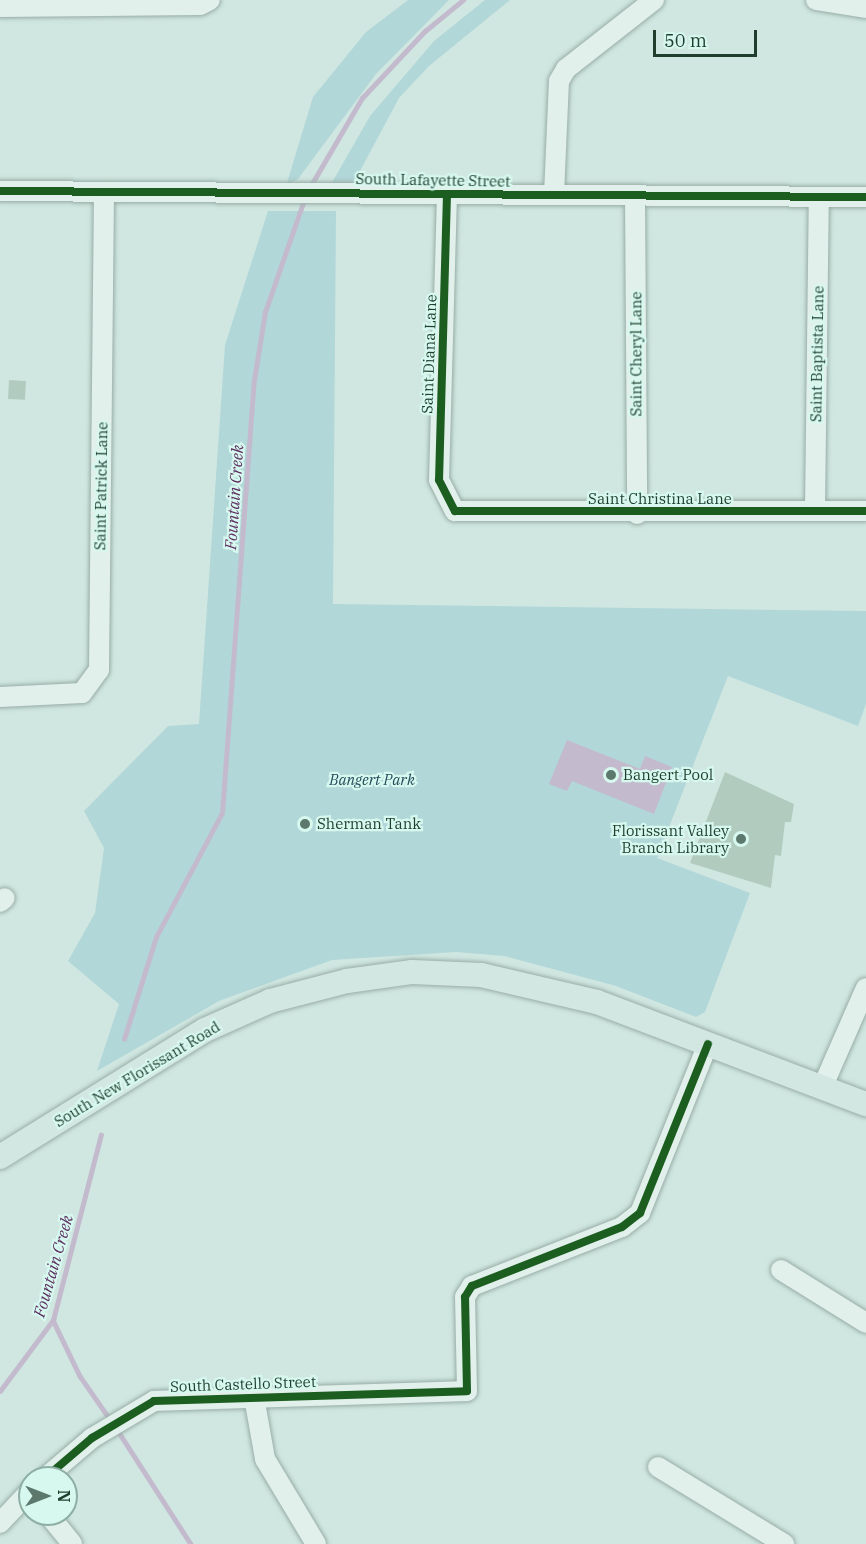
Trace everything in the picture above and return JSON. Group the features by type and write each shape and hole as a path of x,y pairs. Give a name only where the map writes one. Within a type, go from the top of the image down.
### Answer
{"main road":[{"name":"South New Florissant Road","path":"0,1157 205,1030 270,1001 347,981 412,972 481,975 597,1002 866,1104"}],"street":[{"path":"0,7 210,0"},
{"path":"554,195 559,81 566,69 654,0"},
{"path":"816,0 866,8"},
{"name":"South Lafayette Street","path":"0,191 866,197"},
{"name":"Saint Patrick Lane","path":"0,698 82,693 99,670 104,192"},
{"name":"Saint Diana Lane","path":"447,194 439,480 455,511"},
{"name":"Saint Cheryl Lane","path":"635,195 637,514"},
{"name":"Saint Baptista Lane","path":"815,510 819,198"},
{"name":"Saint Christina Lane","path":"455,511 637,514 866,511"},
{"path":"822,1088 866,988"},
{"name":"South Castello Street","path":"59,1466 92,1438 154,1401 467,1390 464,1308 472,1286 622,1227 640,1213 708,1044"},
{"path":"781,1270 866,1323"},
{"path":"254,1397 265,1459 316,1544"},
{"path":"658,1467 784,1544"},
{"path":"0,1523 18,1504"},
{"path":"58,1526 72,1544"}],"green space":[{"path":"408,0 449,0 376,74 298,179 286,186 313,97 366,32"},
{"path":"485,0 510,0 429,66 399,98 352,186 330,186 370,116 434,41"},
{"name":"Bangert Park","path":"268,211 336,211 333,604 866,611 866,704 858,726 728,676 657,858 750,893 705,1012 696,1017 616,986 504,956 456,952 332,960 219,1001 97,1071 119,1004 68,961 95,913 104,848 84,811 168,726 199,724 225,345"}],"shaded area":[{"name":"Bangert Pool","path":"567,740 640,769 645,756 672,767 654,814 572,781 567,791 549,784"}],"building":[{"path":"9,380 26,381 25,400 8,399"},
{"name":"Florissant Valley Branch Library","path":"725,772 794,804 791,822 785,822 781,856 775,855 771,888 690,863"}],"waterway":[{"name":"Fountain Creek","path":"310,187 362,98 425,31 463,0"},
{"name":"Fountain Creek","path":"124,1039 156,937 222,813 254,380 265,312 304,200"},
{"name":"Fountain Creek","path":"0,1391 53,1320 101,1135"},
{"path":"53,1320 80,1376 107,1415"},
{"path":"120,1434 191,1544"}],"cycle path":[{"path":"0,191 866,197"},
{"path":"447,194 439,480 455,511 866,511"},
{"path":"59,1466 92,1438 154,1401 467,1391 465,1297 472,1286 622,1227 640,1213 708,1044"}],"place":[{"name":"Bangert Pool","path":"611,775"},
{"name":"Sherman Tank","path":"305,824"},
{"name":"Florissant Valley Branch Library","path":"741,839"}]}
